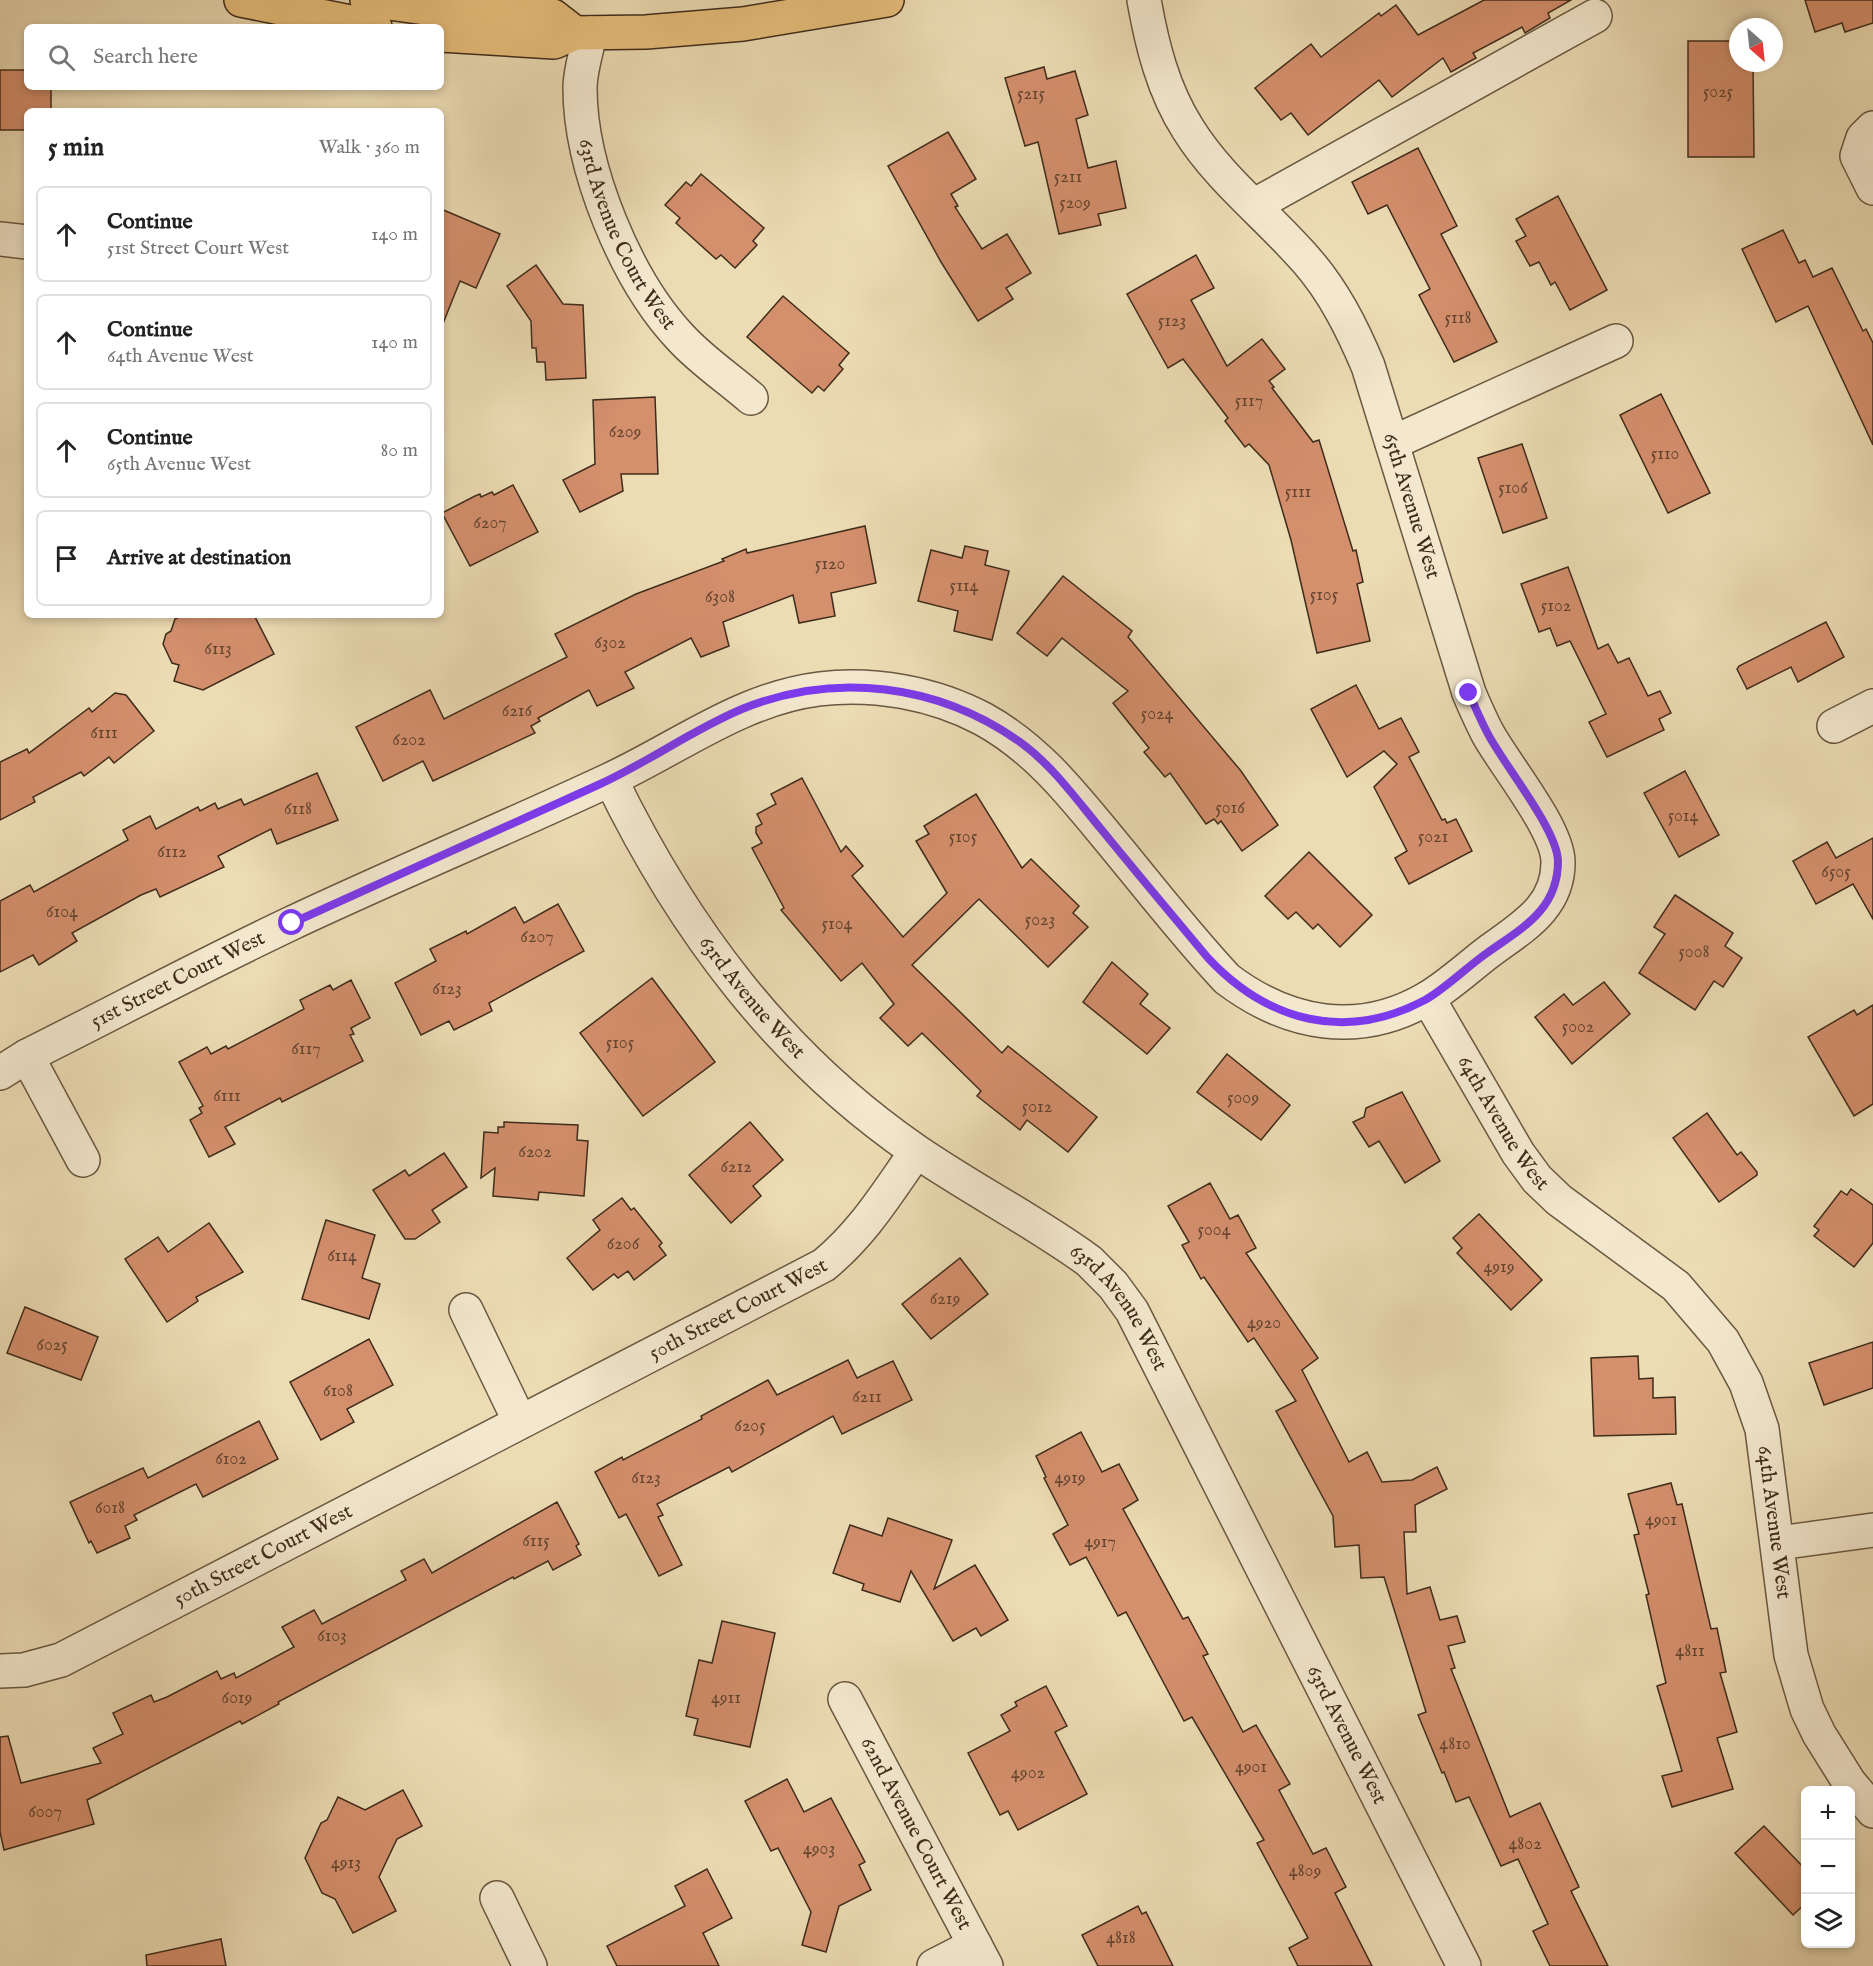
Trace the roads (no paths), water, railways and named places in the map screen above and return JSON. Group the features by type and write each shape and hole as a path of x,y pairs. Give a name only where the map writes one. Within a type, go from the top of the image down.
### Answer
{"main road":[{"path":"241,0 360,24"},
{"path":"367,0 425,8 553,16 583,33"},
{"path":"444,35 554,42 583,33 743,24 887,0"}],"street":[{"name":"65th Avenue West","path":"1144,0 1164,82 1187,128 1218,170 1255,206 1321,278 1348,321 1368,366 1469,693 1488,734 1556,848 1558,859 1556,881 1549,903 1528,924 1428,998"},
{"path":"1255,206 1594,16"},
{"name":"63rd Avenue Court West","path":"583,33 580,87 590,168 634,270 656,309 682,340 751,398"},
{"path":"1873,128 1863,138 1857,156 1873,188"},
{"path":"0,239 24,242"},
{"path":"1392,443 1616,341"},
{"name":"51st Street Court West","path":"0,1073 27,1056 292,923 611,780 741,710 779,697 819,688 893,689 937,700 981,718 1021,743 1057,775 1227,979 1250,996 1276,1010 1317,1021 1346,1022 1375,1019 1402,1011 1428,998"},
{"path":"1834,726 1873,706"},
{"name":"63rd Avenue West","path":"611,780 642,842 672,894 742,990 824,1076 916,1152 1089,1262 1113,1285 1132,1311 1464,1966"},
{"name":"64th Avenue West","path":"1428,998 1518,1153 1537,1179 1558,1200 1676,1286 1723,1341 1746,1383 1762,1429 1779,1543 1791,1655 1808,1709 1849,1782 1873,1811"},
{"path":"27,1056 83,1160"},
{"name":"50th Street Court West","path":"0,1671 24,1670 61,1660 824,1265 850,1243 865,1226 916,1152"},
{"path":"466,1310 520,1422"},
{"path":"1779,1543 1873,1530"},
{"name":"62nd Avenue Court West","path":"845,1699 980,1955"},
{"path":"497,1898 530,1966"},
{"path":"934,1966 980,1955"}]}
